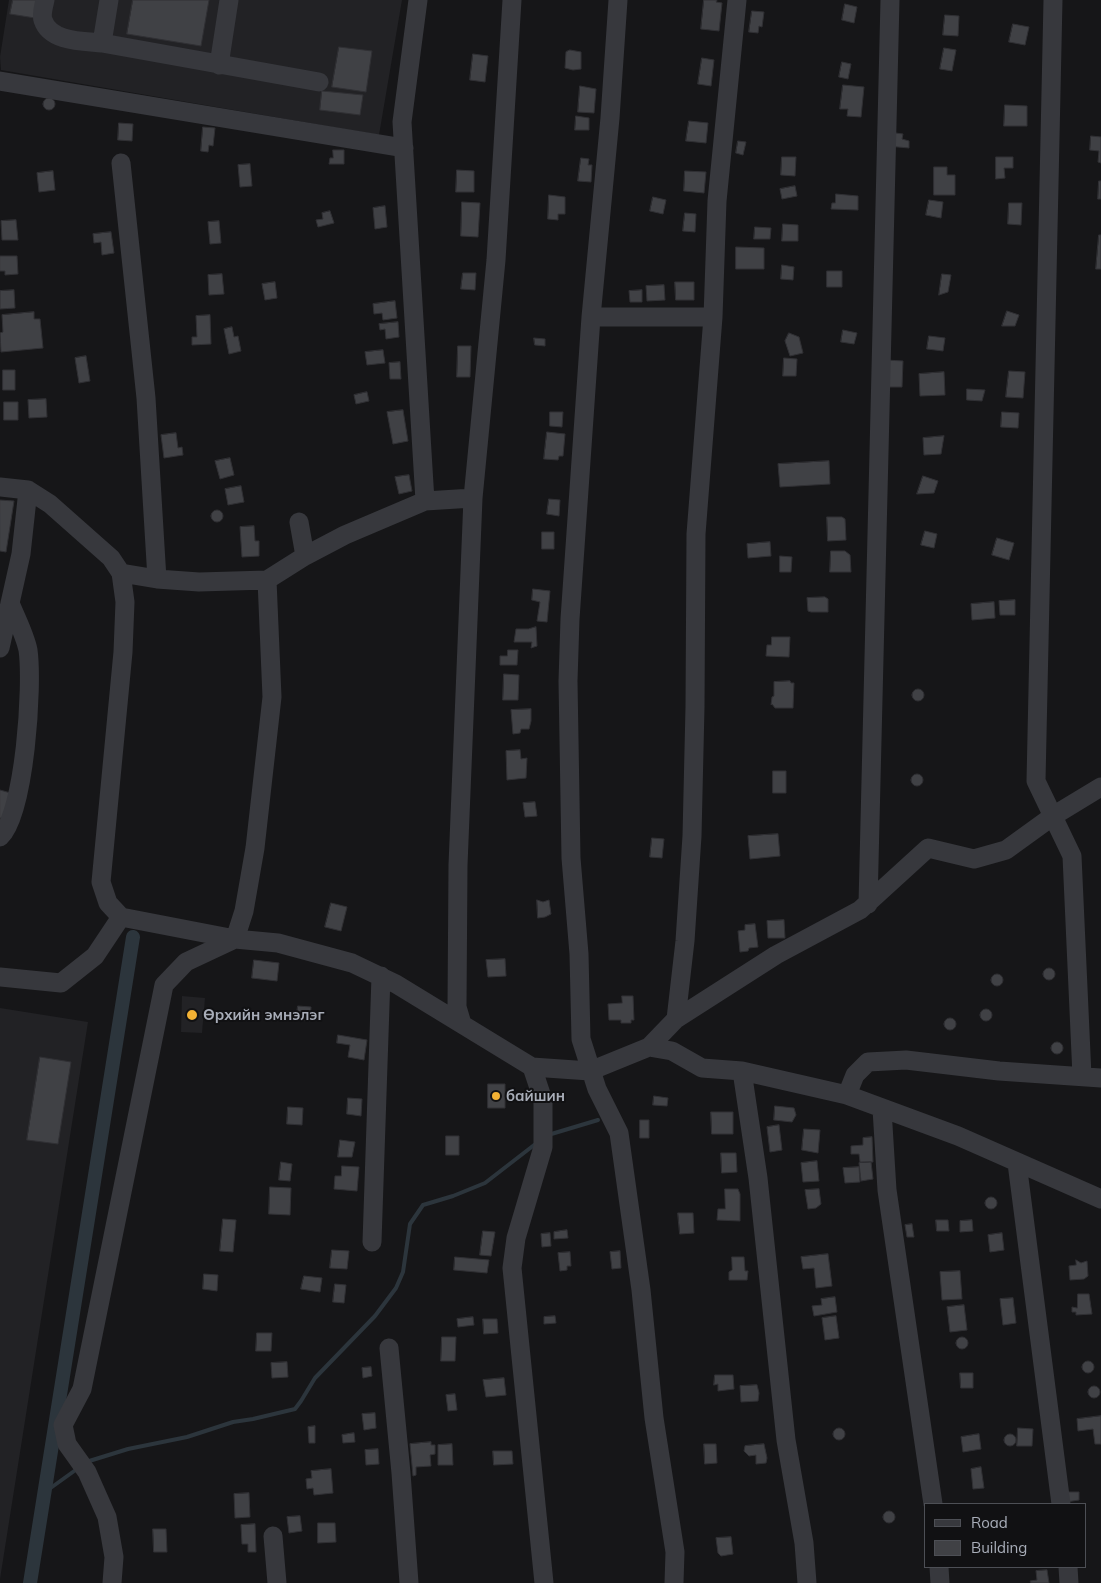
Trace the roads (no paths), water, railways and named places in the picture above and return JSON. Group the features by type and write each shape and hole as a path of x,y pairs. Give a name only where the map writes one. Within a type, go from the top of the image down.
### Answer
{"street":[{"path":"45,0 42,19 50,31 66,39 102,43 319,82"},
{"path":"102,43 109,0"},
{"path":"219,65 229,0"},
{"path":"418,0 402,122 425,501"},
{"path":"462,1024 457,1008 458,865 473,498 496,260 512,0"},
{"path":"618,0 610,118 590,317 570,619 568,682 570,858 579,954 581,1039 597,1089 619,1133 641,1290 654,1418 675,1552 674,1583"},
{"path":"676,1019 685,941 692,836 696,534 713,317 717,201 737,0"},
{"path":"868,904 890,0"},
{"path":"1052,0 1036,781 1072,856 1082,1076"},
{"path":"0,81 404,148"},
{"path":"121,163 146,398 157,579"},
{"path":"590,317 713,317"},
{"path":"0,487 28,490 50,504 111,558 121,573 125,602 123,652 101,882 108,903 121,916 235,939 278,943 352,962 381,976 532,1067 590,1071 649,1047 676,1019 776,955 860,910 928,848 974,859 1006,850 1053,816 1101,787"},
{"path":"0,648 21,554 28,490"},
{"path":"121,573 157,579 199,582 267,580 305,556 345,535 425,501 473,498"},
{"path":"298,522 305,556"},
{"path":"112,1583 114,1557 107,1517 87,1472 67,1444 63,1424 82,1389 164,985 186,962 235,939 244,911 255,848 272,698 267,580"},
{"path":"0,837 11,820 18,798 30,701 28,649 10,603"},
{"path":"0,976 61,984 95,956 121,916"},
{"path":"372,1242 381,976"},
{"path":"649,1047 672,1051 702,1068 742,1071 847,1095 958,1136 1101,1200"},
{"path":"847,1095 855,1075 868,1062 906,1060 999,1071 1101,1078"},
{"path":"532,1067 543,1100 543,1138 516,1238 512,1268 544,1583"},
{"path":"742,1071 758,1178 786,1440 804,1543 807,1583"},
{"path":"882,1109 887,1190 933,1503"},
{"path":"1017,1163 1061,1503"},
{"path":"389,1348 409,1583"},
{"path":"273,1536 277,1583"},
{"path":"939,1568 940,1583"},
{"path":"1068,1568 1069,1583"}],"waterway":[{"path":"30,1583 133,937"},
{"path":"548,1135 598,1120"},
{"path":"86,1462 128,1449 187,1437 233,1422 295,1409 315,1378 375,1316 396,1288 403,1272 410,1224 423,1205 453,1196 485,1183 538,1142"},
{"path":"45,1492 77,1469"}],"place":[{"name":"Өрхийн эмнэлэг","path":"192,1015"},
{"name":"байшин","path":"496,1096"}]}
